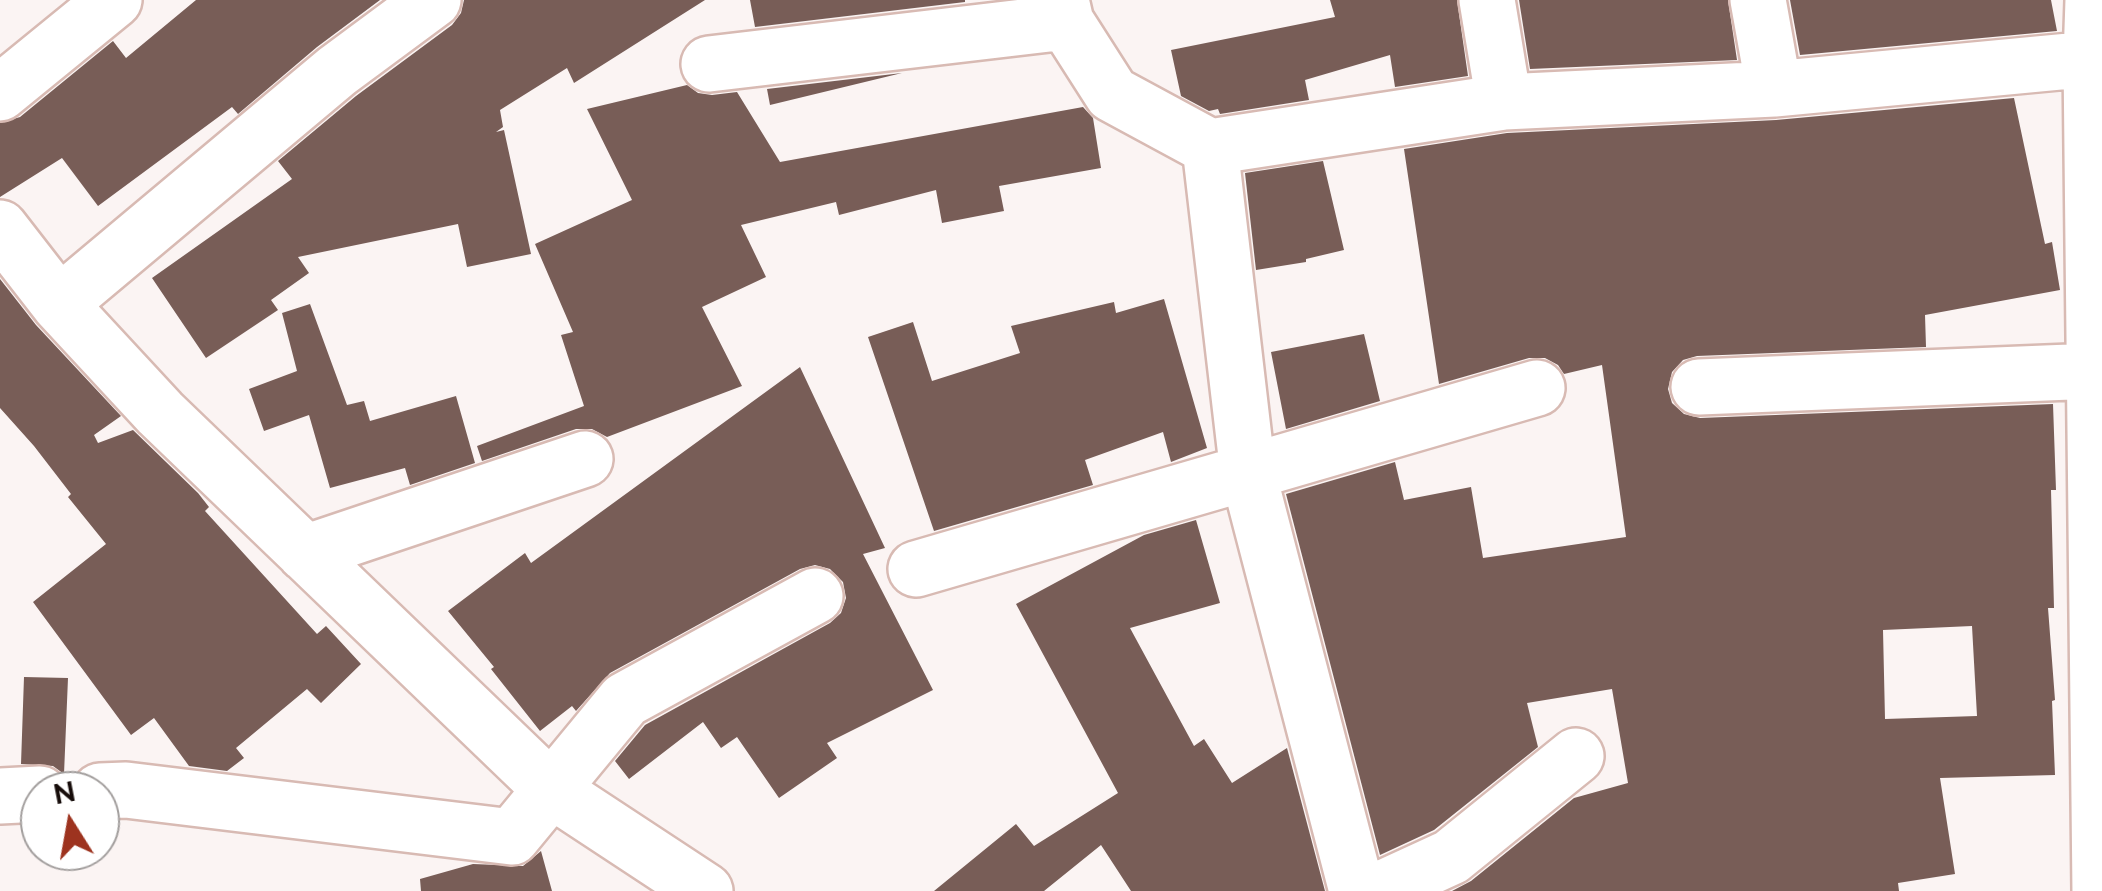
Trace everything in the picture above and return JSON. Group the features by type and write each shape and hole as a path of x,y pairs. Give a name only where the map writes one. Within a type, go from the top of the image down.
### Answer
{"street":[{"path":"0,94 114,0"},
{"path":"59,304 337,71 433,0"},
{"path":"1487,0 1504,102"},
{"path":"1758,0 1774,89"},
{"path":"2093,0 2100,891"},
{"path":"709,64 1064,11 1112,94 1210,147 1504,102 1774,89 2091,59"},
{"path":"1210,147 1248,472 1357,891"},
{"path":"0,228 59,304 160,413 553,791 705,891"},
{"path":"1699,386 2095,371"},
{"path":"916,569 1537,388"},
{"path":"305,553 585,459"},
{"path":"120,790 512,838 626,700 815,596"},
{"path":"1376,891 1451,858 1576,756"}],"building":[{"path":"196,0 380,0 238,114 232,107 98,206 62,158 0,197 0,123 20,117 113,41 126,58"},
{"path":"464,0 705,0 574,83 567,68 500,110 503,127 496,132 504,130 531,254 467,267 458,224 298,257 309,273 271,300 278,310 206,358 152,278 292,179 278,161 356,96 452,25"},
{"path":"750,0 965,0 965,2 755,27"},
{"path":"1330,0 1457,0 1468,76 1395,87 1390,55 1305,80 1309,100 1220,114 1218,109 1209,111 1181,96 1171,50 1335,17"},
{"path":"1519,0 1728,0 1737,60 1530,69"},
{"path":"1790,0 2051,0 2057,31 1800,55"},
{"path":"902,73 770,105 767,89"},
{"path":"687,85 698,93 712,95 737,92 780,162 1083,107 1093,118 1101,168 999,186 1004,211 942,223 936,190 839,215 836,202 741,225 766,277 702,307 742,386 607,437 592,429 576,429 482,461 477,446 584,406 561,335 573,332 535,244 632,200 587,109"},
{"path":"2014,98 2045,244 2052,242 2060,290 1925,315 1926,347 1697,356 1683,360 1672,372 1668,389 1672,403 1684,414 1700,418 2053,404 2054,608 2048,608 2055,700 2055,775 1940,778 1955,874 1898,883 1899,891 1452,891 1471,881 1574,798 1628,783 1612,689 1527,703 1538,747 1434,830 1380,855 1286,494 1395,462 1404,500 1471,487 1483,558 1626,537 1602,365 1564,374 1558,365 1545,358 1529,358 1439,384 1404,149 1507,133 1776,120","holes":["1972,626 1977,716 1885,719 1883,630"]},
{"path":"1323,161 1344,250 1306,262 1256,270 1245,173"},
{"path":"0,279 36,325 121,416 94,435 98,443 133,430 198,493 209,507 205,511 317,634 326,626 361,664 321,703 307,689 236,748 244,758 227,771 189,766 154,718 131,735 33,602 106,544 34,446 0,408"},
{"path":"1164,299 1207,448 1171,462 1163,432 1085,460 1093,485 934,531 868,337 913,322 932,381 1020,353 1011,326 1114,302 1116,313"},
{"path":"310,304 347,405 364,401 370,421 456,396 475,463 410,485 405,468 330,488 309,415 264,431 249,389 297,371 282,313"},
{"path":"1364,334 1380,401 1286,429 1271,352"},
{"path":"800,367 885,548 863,554 933,690 827,743 837,758 779,798 737,737 721,748 703,722 629,779 615,761 645,725 830,623 841,613 846,598 843,582 830,569 815,565 800,569 610,673 576,711 572,706 540,731 448,611 525,553 531,563"},
{"path":"1196,520 1220,603 1130,628 1194,746 1204,739 1232,783 1287,748 1325,891 1131,891 1101,845 1044,891 934,891 1016,824 1034,846 1118,793 1016,604 1144,535"},
{"path":"24,677 68,678 64,771 53,766 21,764"},
{"path":"541,851 552,891 421,891 420,879 473,864 523,866"}]}
